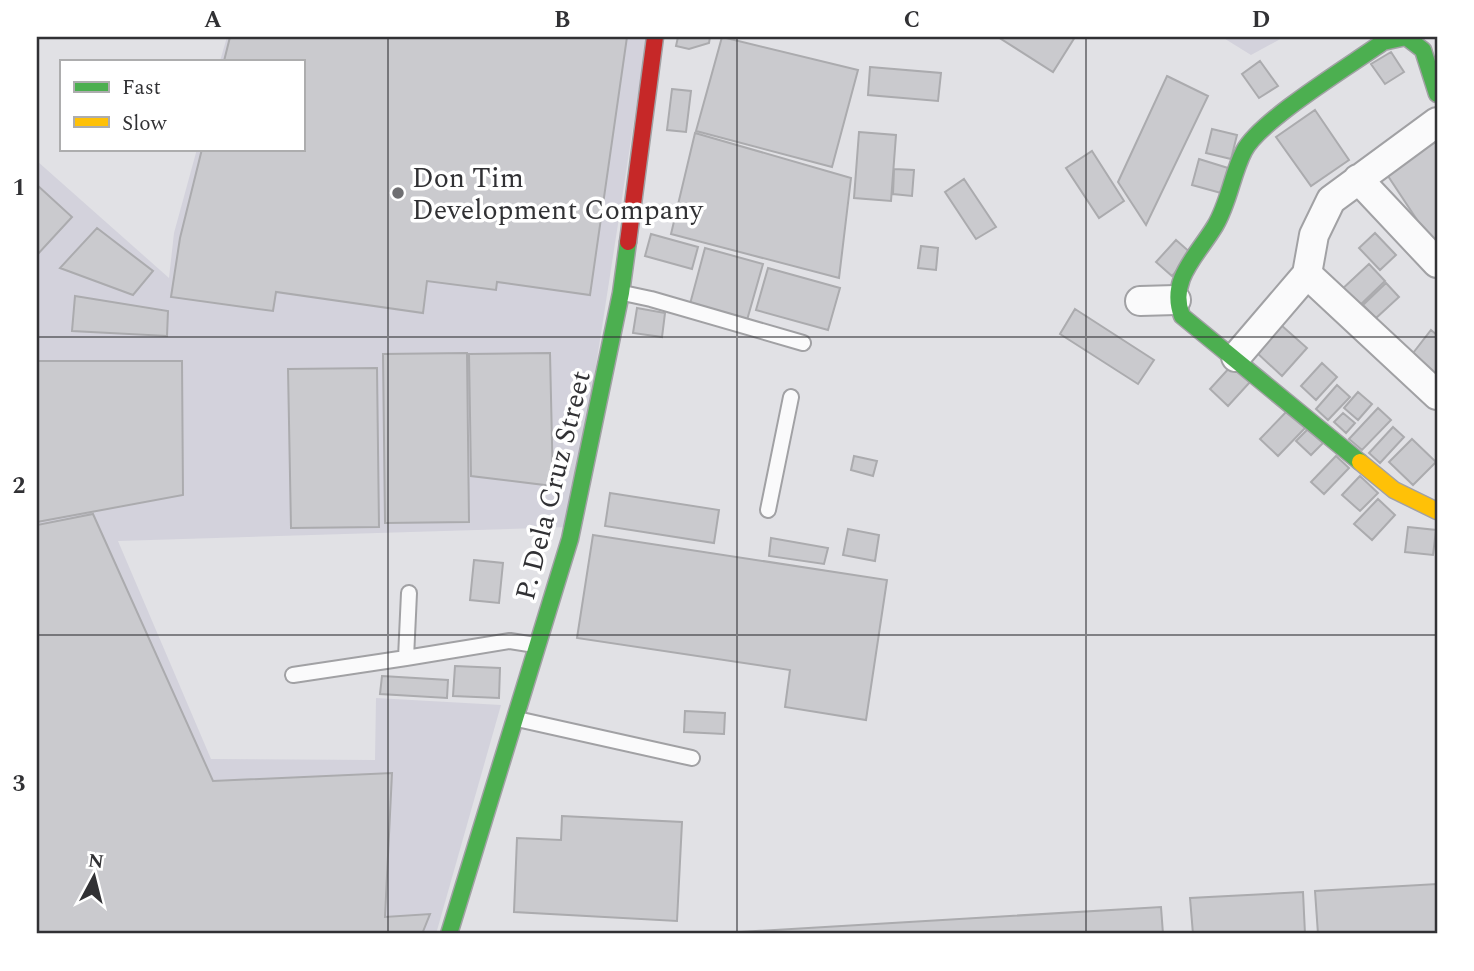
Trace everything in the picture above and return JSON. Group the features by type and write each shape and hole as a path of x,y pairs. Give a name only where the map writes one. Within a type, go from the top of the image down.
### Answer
{"street":[{"name":"P. Dela Cruz Street","path":"449,934 570,540 621,293 656,37"},
{"path":"1437,94 1423,50 1406,37 1383,42 1268,124 1253,141 1233,174 1217,222 1181,278 1176,300 1182,316 1236,357 1394,490 1437,511"},
{"path":"1236,357 1307,274 1314,235 1331,200 1437,122"},
{"path":"1358,179 1437,263"},
{"path":"1307,274 1437,395"},
{"path":"1140,300 1176,300"}],"lane":[{"path":"621,293 651,299 803,343"},
{"path":"768,510 791,397"},
{"path":"407,658 409,593"},
{"path":"293,674 510,641 538,646"},
{"path":"516,719 692,758"}],"shaded area":[{"path":"227,37 647,37 571,527 118,541 211,759 375,760 376,698 501,705 436,934 37,934 37,161 169,278 174,233 197,150 304,150 304,60 220,60"},
{"path":"1222,37 1284,37 1251,55"}],"building":[{"name":"Don Tim Development Company","path":"230,37 627,37 590,295 497,282 496,290 427,281 423,313 276,292 273,311 171,297 180,238 202,150 304,150 304,60 224,60"},
{"path":"678,37 710,37 709,43 689,49 676,46"},
{"path":"722,37 858,70 832,167 696,131"},
{"path":"998,37 1075,37 1053,72"},
{"path":"1391,52 1404,72 1385,84 1371,64"},
{"path":"1260,61 1278,86 1259,98 1242,74"},
{"path":"870,67 941,73 938,101 868,95"},
{"path":"1167,76 1208,96 1146,225 1118,182"},
{"path":"672,89 691,91 686,132 667,130"},
{"path":"1315,110 1349,160 1311,186 1276,137"},
{"path":"1212,129 1237,135 1231,159 1206,153"},
{"path":"859,132 896,135 891,201 854,198"},
{"path":"695,133 851,178 839,278 671,234"},
{"path":"1437,141 1437,250 1386,173"},
{"path":"1092,151 1124,201 1099,218 1066,168"},
{"path":"1199,159 1228,168 1221,193 1192,185"},
{"path":"894,169 914,170 912,196 893,194"},
{"path":"964,179 996,227 976,239 945,192"},
{"path":"37,185 72,217 37,255"},
{"path":"97,228 153,271 133,295 60,268"},
{"path":"1375,233 1396,255 1380,270 1359,248"},
{"path":"651,234 698,247 692,269 645,256"},
{"path":"1176,240 1192,254 1172,276 1156,262"},
{"path":"921,246 938,248 936,270 918,268"},
{"path":"705,248 763,264 747,320 690,304"},
{"path":"1369,264 1385,281 1356,309 1339,292"},
{"path":"768,268 840,288 828,330 756,310"},
{"path":"1386,283 1399,297 1376,318 1363,305"},
{"path":"75,296 168,311 167,336 72,331"},
{"path":"637,308 665,313 662,337 633,333"},
{"path":"1075,309 1154,360 1138,384 1060,334"},
{"path":"1281,325 1307,348 1282,376 1256,352"},
{"path":"1431,330 1437,335 1437,378 1410,357"},
{"path":"467,353 469,522 385,523 383,354"},
{"path":"550,353 553,486 471,476 469,354"},
{"path":"37,361 182,361 183,495 37,522"},
{"path":"1322,363 1337,377 1316,400 1301,386"},
{"path":"1232,365 1250,382 1228,406 1210,389"},
{"path":"377,368 379,527 291,528 288,369"},
{"path":"1337,385 1350,397 1328,420 1316,409"},
{"path":"1358,392 1372,404 1358,420 1344,408"},
{"path":"1378,408 1391,420 1362,450 1349,439"},
{"path":"1288,410 1306,427 1278,456 1260,439"},
{"path":"1343,413 1355,423 1346,433 1334,422"},
{"path":"1393,427 1404,437 1380,463 1369,453"},
{"path":"1308,429 1323,443 1311,455 1296,441"},
{"path":"1412,439 1436,462 1413,485 1389,462"},
{"path":"854,456 877,461 873,476 851,470"},
{"path":"1336,456 1349,468 1324,494 1311,482"},
{"path":"1360,476 1378,493 1360,511 1342,495"},
{"path":"610,493 719,510 714,543 605,526"},
{"path":"1378,499 1395,515 1372,540 1354,524"},
{"path":"93,514 213,781 392,773 385,917 430,914 422,934 37,934 37,525"},
{"path":"1408,527 1436,530 1433,555 1405,552"},
{"path":"848,529 879,535 875,561 843,555"},
{"path":"593,535 887,580 866,720 785,707 790,670 577,638"},
{"path":"771,538 828,548 824,564 769,556"},
{"path":"474,560 503,563 499,603 470,600"},
{"path":"455,666 500,668 499,698 453,696"},
{"path":"382,676 448,680 447,698 380,694"},
{"path":"685,711 725,713 724,734 684,732"},
{"path":"562,816 682,822 677,921 514,912 517,838 561,840"},
{"path":"1437,884 1437,934 1318,934 1315,891"},
{"path":"1303,892 1305,934 1193,934 1190,898"},
{"path":"1161,907 1163,934 707,934"}],"traffic: fast":[{"path":"1360,462 1182,316 1179,291 1187,269 1220,217 1244,151 1253,138 1287,109 1383,42 1406,37 1423,50 1437,94"},
{"path":"449,934 570,539 621,293 628,242"}],"traffic: slow":[{"path":"1360,462 1394,490 1437,511"}],"traffic: jam":[{"path":"628,242 655,37"}],"place":[{"name":"Don Tim Development Company","path":"398,193"}]}
